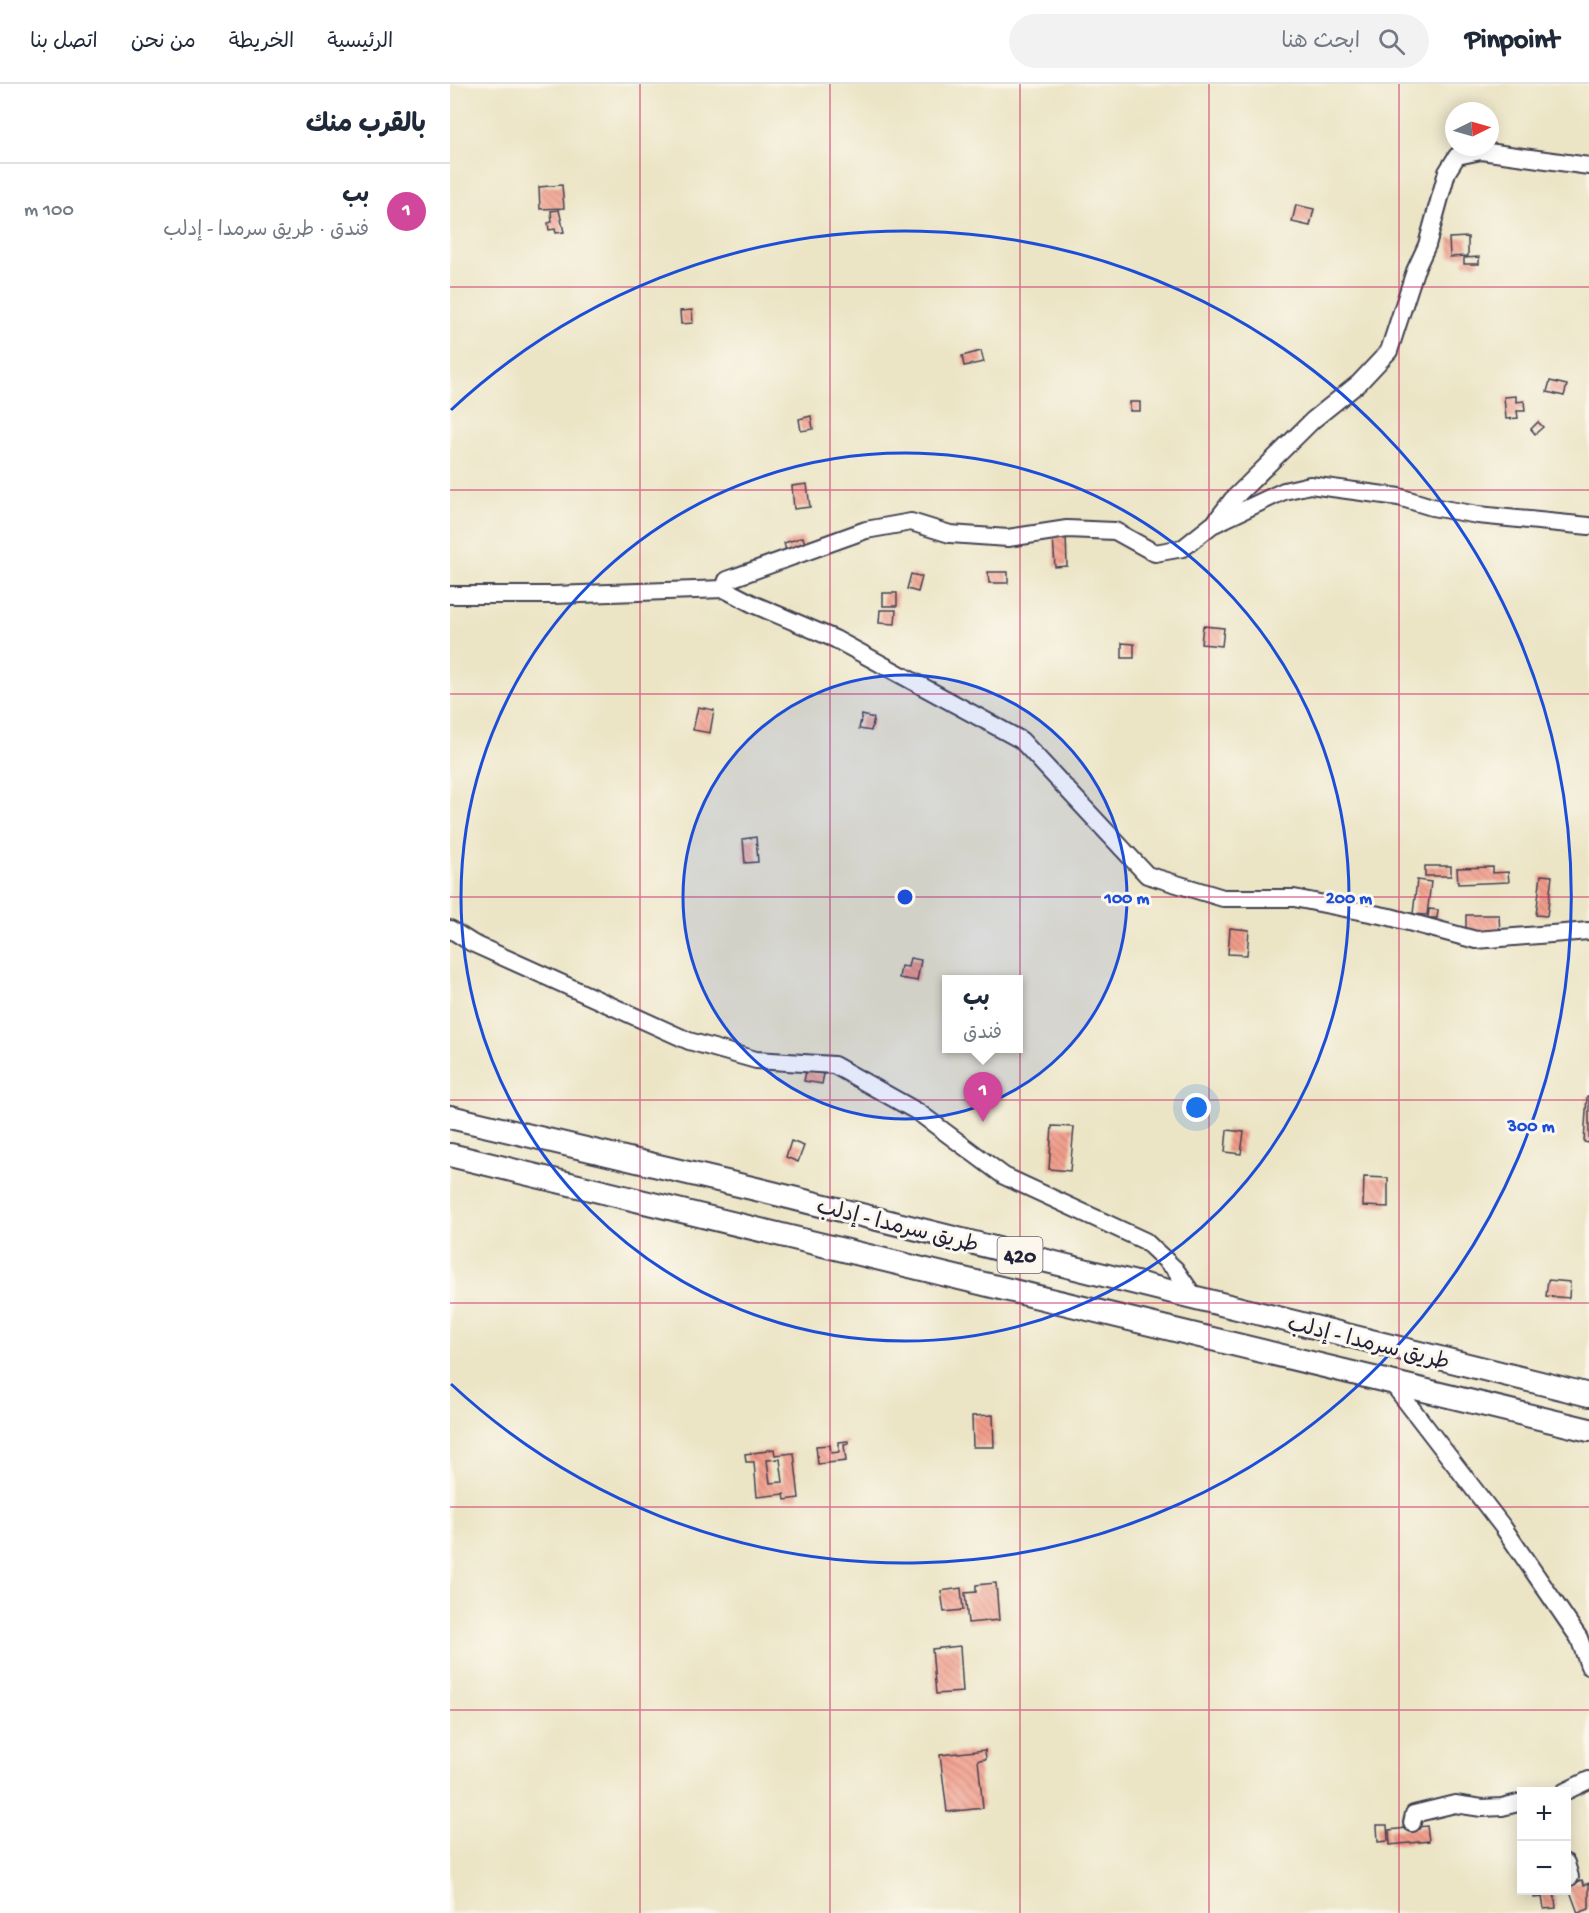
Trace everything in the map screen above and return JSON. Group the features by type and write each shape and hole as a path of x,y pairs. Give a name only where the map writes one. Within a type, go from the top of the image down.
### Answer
{"highway":[{"name":"طريق سرمدا - إدلب","path":"450,1117 756,1189 1589,1395"},
{"name":"طريق سرمدا - إدلب","path":"450,1155 1589,1430"},
{"path":"750,1226 756,1189"}],"street":[{"path":"724,588 727,580 866,530 911,522 950,534 1008,538 1067,529 1115,531 1155,553 1183,548 1212,525 1232,500 1313,420 1359,383 1389,351 1415,271 1427,245 1447,172 1457,156 1481,152 1589,166"},
{"path":"1212,525 1284,491 1310,485 1399,497 1432,507 1478,515 1589,526"},
{"path":"450,595 553,596 724,588 755,605 835,639 1021,740 1147,875 1223,898 1294,898 1390,917 1476,940 1589,931"},
{"path":"450,929 472,943 689,1041 756,1060 834,1065 918,1112 1004,1176 1145,1241 1175,1269 1195,1298"},
{"path":"1392,1383 1503,1527 1579,1638 1589,1666"},
{"path":"1571,1787 1589,1780"},
{"path":"1412,1823 1414,1814 1455,1804 1482,1808 1503,1807 1517,1803"}],"building":[{"path":"562,185 564,208 540,209 539,187"},
{"path":"1296,205 1314,209 1310,226 1292,222"},
{"path":"559,210 564,232 556,233 555,229 549,230 548,223 552,222 551,211"},
{"path":"1468,237 1468,256 1450,257 1449,238"},
{"path":"1479,257 1479,264 1464,264 1464,258"},
{"path":"692,310 693,323 681,324 680,311"},
{"path":"981,351 984,362 964,366 962,356"},
{"path":"1550,381 1567,385 1564,396 1547,392"},
{"path":"1516,396 1516,402 1524,401 1525,411 1517,411 1518,418 1506,419 1504,397"},
{"path":"1130,402 1140,402 1140,411 1130,411"},
{"path":"811,416 813,429 801,431 799,419"},
{"path":"1538,422 1543,427 1535,434 1531,429"},
{"path":"807,484 810,507 794,509 792,486"},
{"path":"1066,536 1067,566 1055,567 1053,537"},
{"path":"803,537 806,548 787,554 784,543"},
{"path":"988,572 1008,572 1008,583 989,583"},
{"path":"911,574 922,577 918,592 907,589"},
{"path":"883,593 897,593 897,606 883,606"},
{"path":"880,610 896,610 895,624 879,623"},
{"path":"1203,626 1224,628 1222,646 1201,644"},
{"path":"1122,643 1134,644 1134,658 1122,658"},
{"path":"698,707 714,710 710,733 693,730"},
{"path":"862,715 874,718 871,731 859,729"},
{"path":"756,837 758,862 745,863 743,839"},
{"path":"1425,866 1451,866 1451,876 1425,876"},
{"path":"1493,867 1493,873 1508,872 1509,882 1458,884 1457,868"},
{"path":"1541,875 1552,876 1547,916 1536,915"},
{"path":"1417,880 1431,882 1427,915 1413,914"},
{"path":"1429,909 1438,910 1437,918 1428,918"},
{"path":"1466,915 1499,915 1500,934 1466,934"},
{"path":"1230,928 1249,930 1247,955 1228,954"},
{"path":"910,958 921,960 917,981 899,978 901,966 908,967"},
{"path":"806,1071 824,1074 822,1084 804,1081"},
{"path":"1587,1096 1589,1096 1589,1143 1584,1142"},
{"path":"1052,1126 1074,1127 1070,1171 1049,1169"},
{"path":"1227,1130 1244,1132 1241,1154 1225,1152"},
{"path":"791,1141 804,1146 798,1162 786,1157"},
{"path":"1364,1177 1388,1178 1388,1207 1363,1206"},
{"path":"1548,1280 1570,1282 1569,1298 1546,1296"},
{"path":"993,1415 994,1447 973,1447 972,1416"},
{"path":"848,1441 848,1444 844,1445 846,1461 818,1464 816,1446 830,1445 831,1453 839,1452 839,1442"},
{"path":"774,1449 775,1455 794,1453 799,1498 785,1500 784,1494 757,1497 754,1462 746,1462 745,1454","holes":["780,1459 783,1482 770,1483 767,1460"]},
{"path":"996,1583 999,1620 968,1623 965,1593 976,1592 976,1585"},
{"path":"961,1588 963,1610 944,1612 941,1591"},
{"path":"960,1646 963,1692 936,1694 932,1649"},
{"path":"985,1750 986,1759 978,1760 983,1808 947,1812 940,1755"},
{"path":"1377,1825 1387,1825 1388,1841 1378,1842"},
{"path":"1427,1826 1429,1841 1390,1845 1389,1830"},
{"path":"1582,1880 1584,1885 1589,1883 1589,1909 1578,1913 1571,1894 1571,1885"},
{"path":"1534,1895 1555,1895 1556,1908 1544,1909 1542,1897 1534,1898"}],"place":[{"name":"بب","path":"983,1122"}]}
